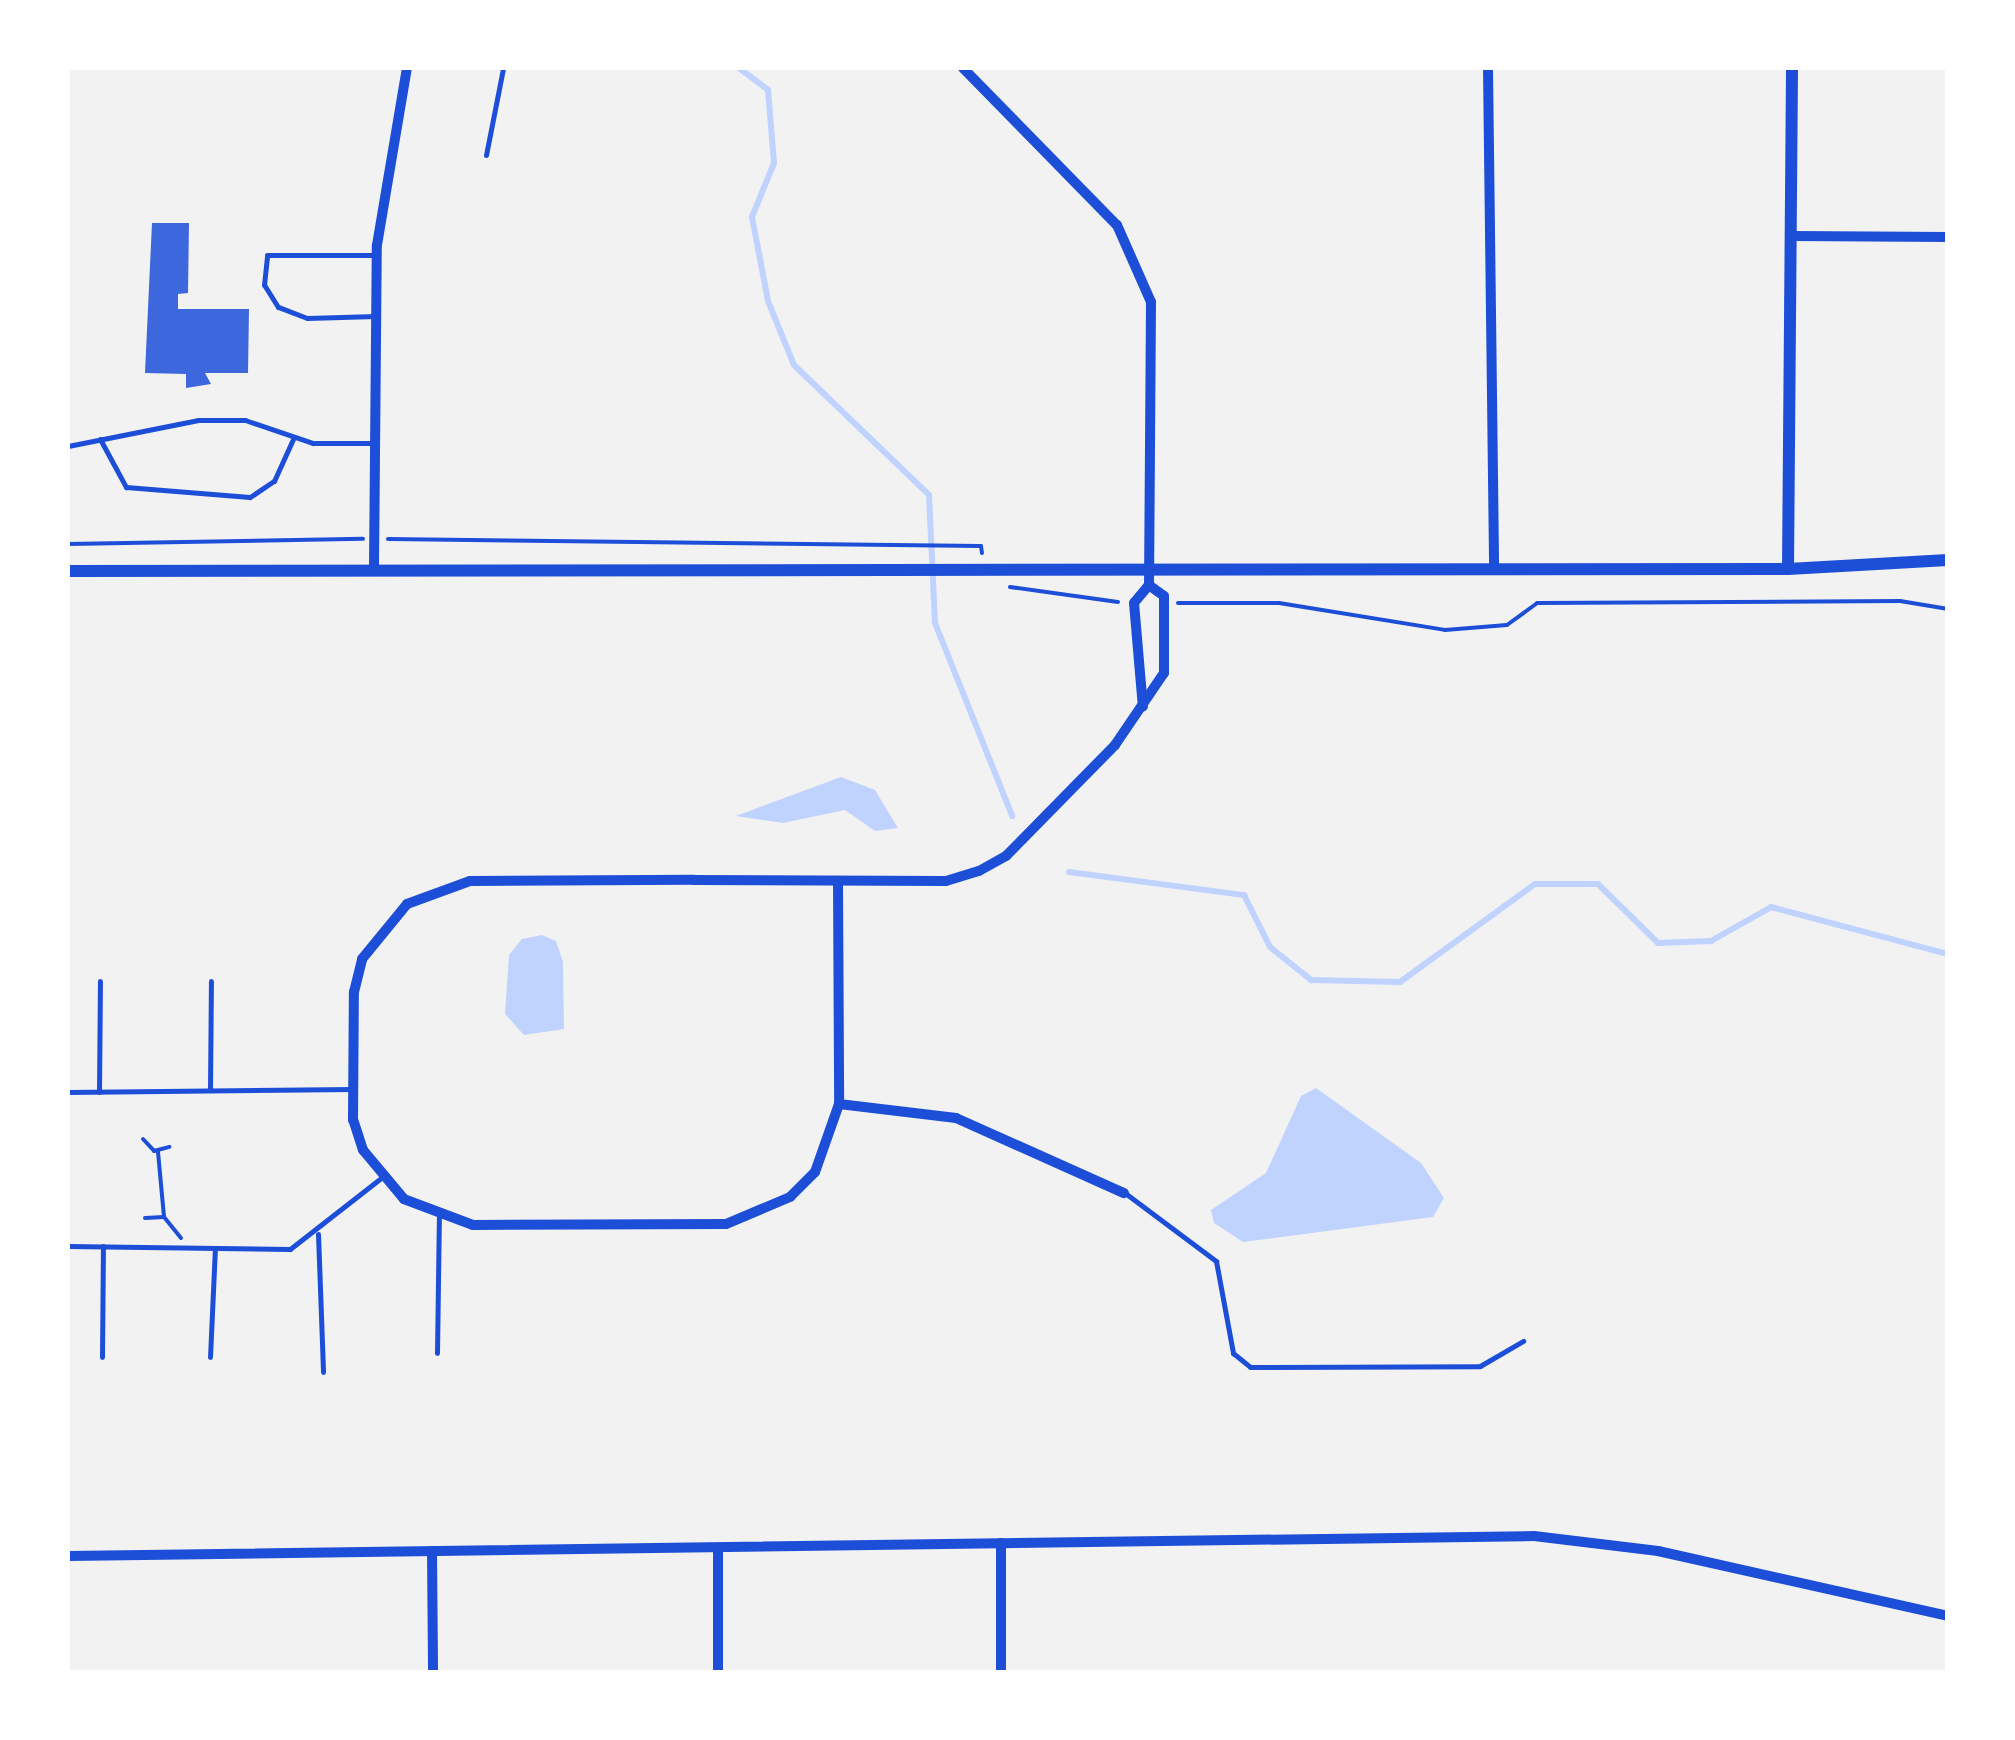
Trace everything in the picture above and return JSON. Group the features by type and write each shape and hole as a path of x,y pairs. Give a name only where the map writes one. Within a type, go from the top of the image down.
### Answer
{"street":[{"path":"374,567 376,254 407,68"},
{"path":"838,880 839,1104 815,1172 758,1215 687,1224 473,1225 438,1217 381,1178 353,1120 354,992 381,928 407,904 470,881 838,880 946,880 1006,856 1143,707 1164,673 1164,604 1149,585 1150,302 1117,225 962,68"},
{"path":"1488,68 1494,566"},
{"path":"1788,570 1792,68"},
{"path":"1792,236 1948,236"},
{"path":"68,571 985,568 1149,563 1788,570 1948,560"},
{"path":"1143,707 1134,603 1149,585"},
{"path":"839,1104 977,1124 1124,1193"},
{"path":"68,1556 1564,1538 1948,1616"},
{"path":"1000,1543 1002,1672"},
{"path":"718,1548 718,1672"},
{"path":"432,1550 433,1672"}],"lane":[{"path":"486,155 503,68"},
{"path":"376,254 267,254 264,285 278,307 307,318 376,316"},
{"path":"68,446 198,420 245,420 294,437 375,444"},
{"path":"100,439 126,488 250,497 274,482 294,437"},
{"path":"99,1092 100,982"},
{"path":"210,982 210,1090"},
{"path":"68,1092 354,1088"},
{"path":"68,1246 290,1249 318,1234 381,1178"},
{"path":"1124,1193 1216,1261 1233,1353 1250,1367 1480,1366 1523,1341"},
{"path":"437,1352 438,1217"},
{"path":"318,1234 323,1372"},
{"path":"102,1357 103,1246"},
{"path":"210,1357 215,1248"}],"path":[{"path":"68,544 374,539 981,546 993,583 1059,600 1134,603"},
{"path":"1164,604 1279,604 1445,630 1507,626 1537,604 1900,601 1948,609"},
{"path":"143,1139 158,1152 158,1212"},
{"path":"158,1152 169,1147"},
{"path":"152,1216 158,1212"},
{"path":"158,1212 182,1247"},
{"path":"144,1218 164,1217"}],"water":[{"path":"841,777 875,790 898,828 875,831 845,810 783,823 736,816"},
{"path":"542,935 556,941 563,962 564,1029 524,1035 505,1014 509,955 522,939"},
{"path":"1316,1088 1421,1163 1444,1198 1433,1217 1243,1242 1214,1223 1211,1210 1266,1173 1301,1096"}],"building":[{"path":"152,223 189,223 188,293 178,294 178,309 249,309 248,373 205,373 211,384 186,388 186,374 145,373"}],"waterway":[{"path":"739,68 768,90 774,163 752,217 768,301 794,365 929,495 935,623 1012,816"},
{"path":"1069,872 1244,895 1270,947 1311,980 1400,982 1535,884 1598,884 1658,943 1711,941 1771,907 1948,954"}]}
